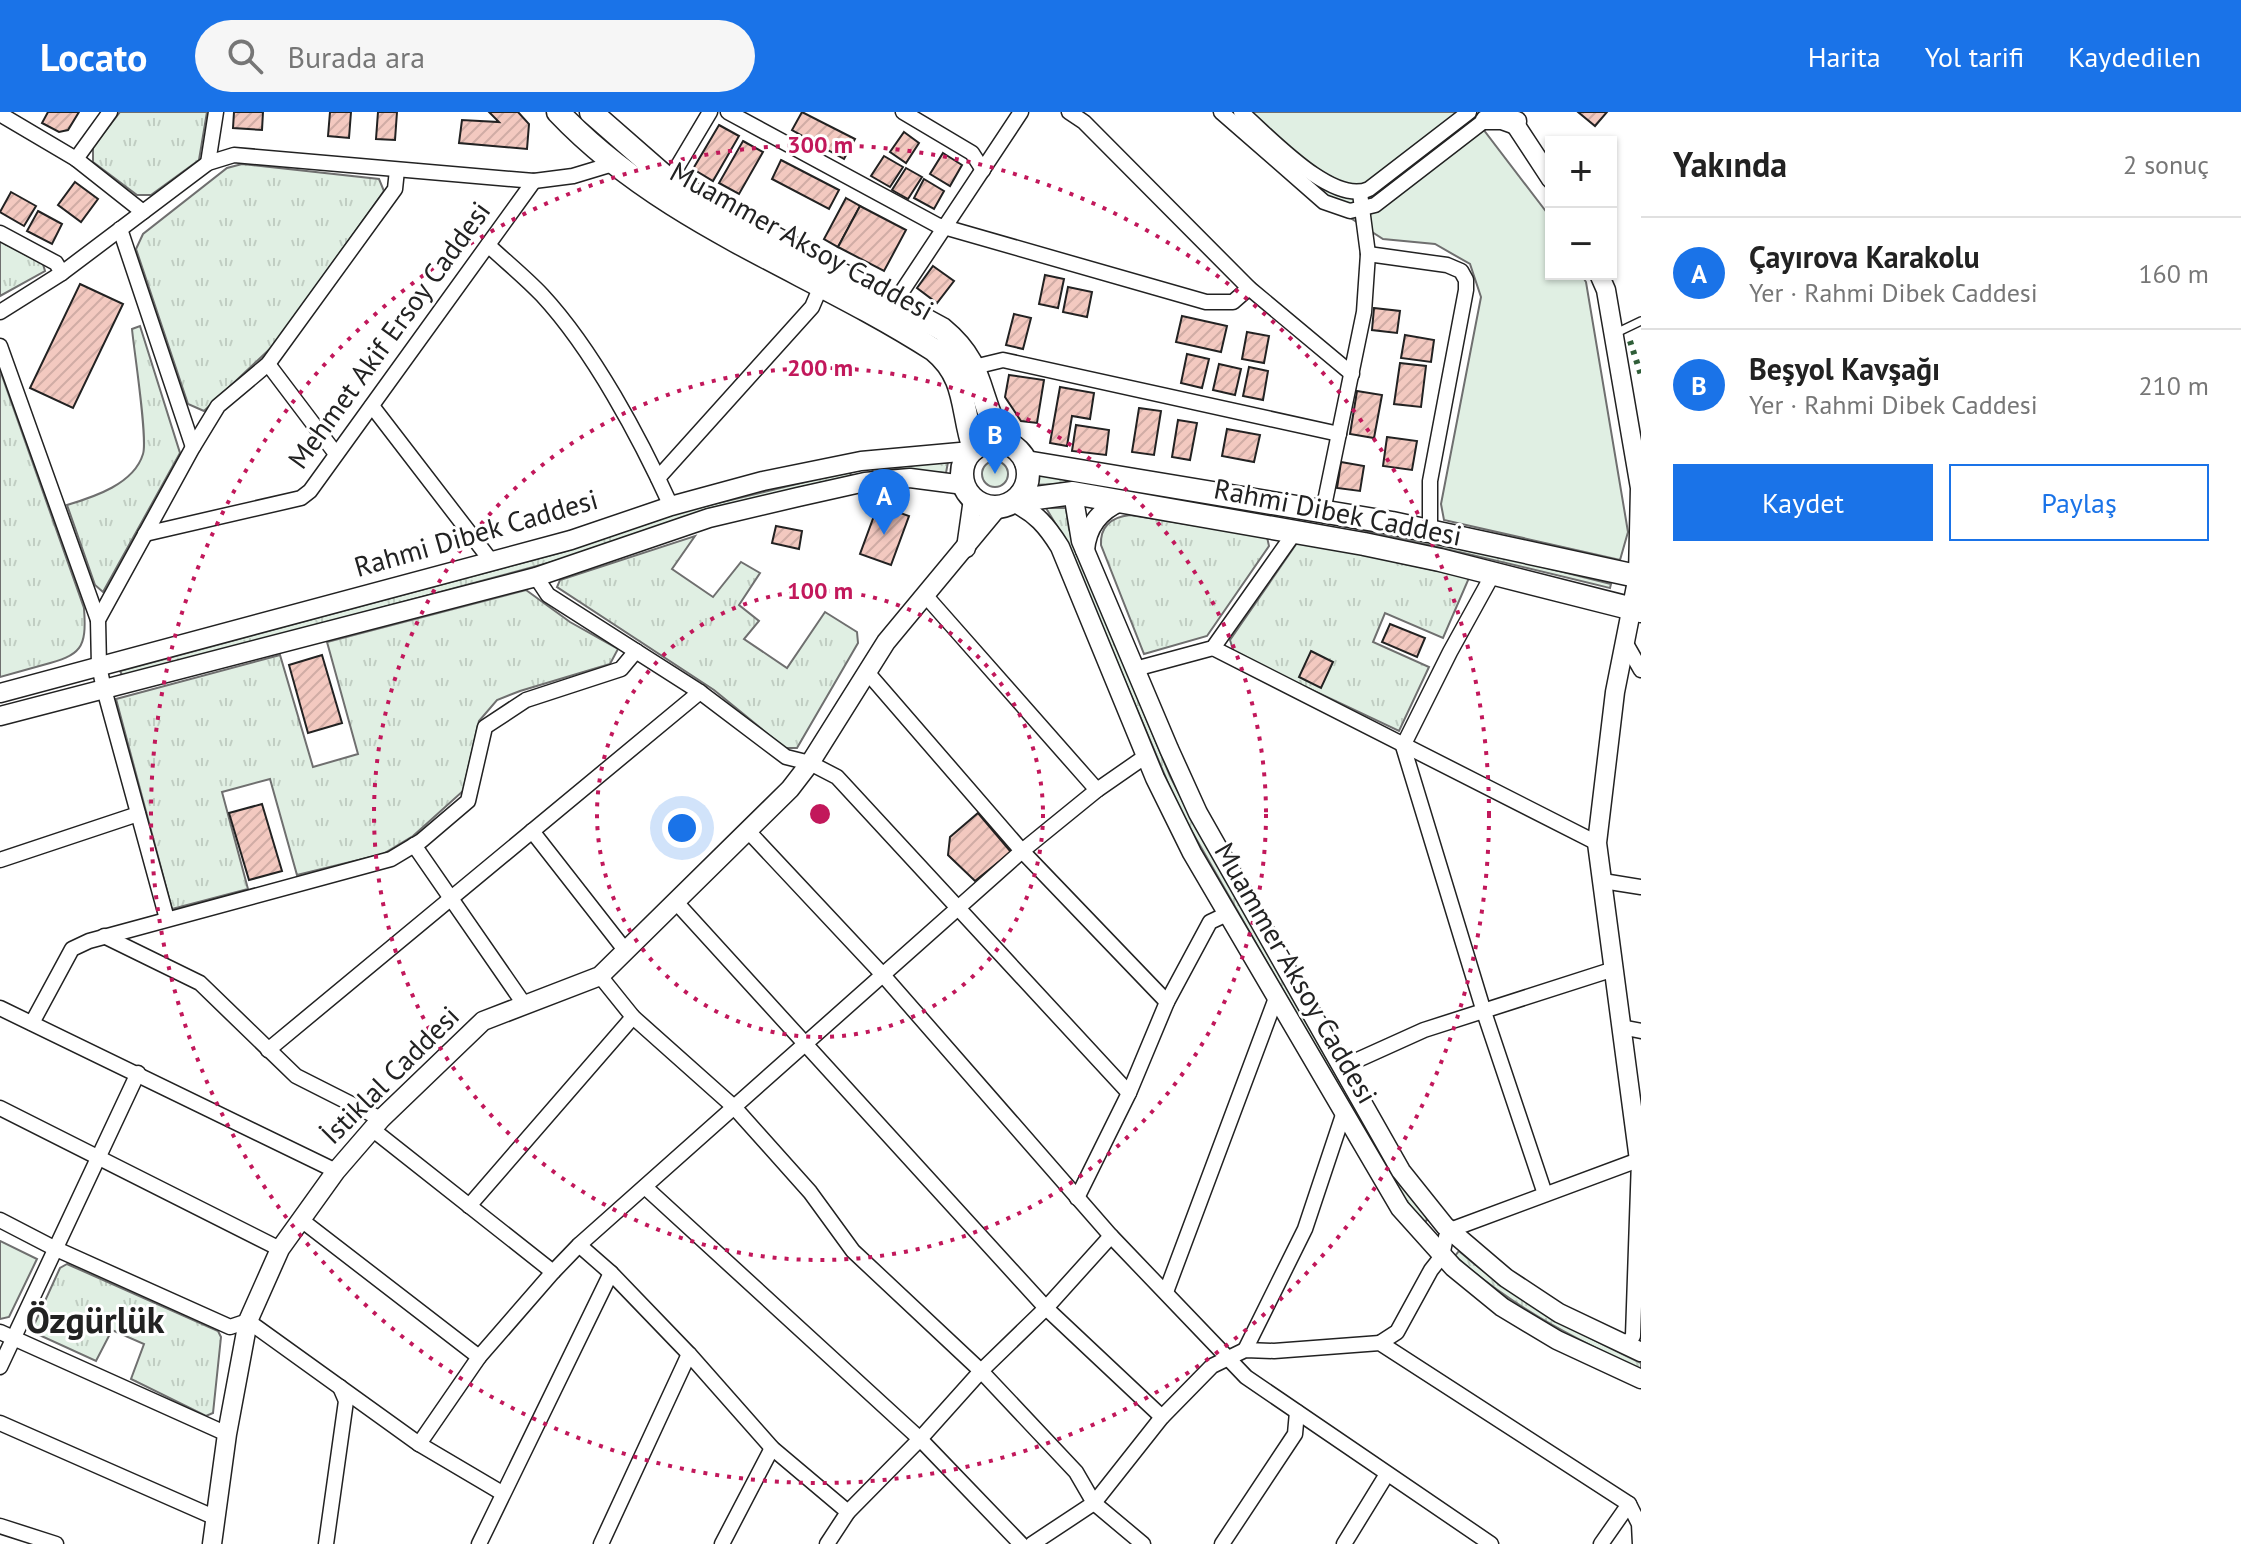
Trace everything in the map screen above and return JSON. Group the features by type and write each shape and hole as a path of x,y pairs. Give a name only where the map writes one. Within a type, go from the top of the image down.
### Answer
{"main road":[{"name":"Muammer Aksoy Caddesi","path":"558,112 616,163 683,213 923,342 945,358 953,368 963,394 972,450"},
{"path":"591,112 630,149 670,179 942,329 967,353 991,421 1003,442"},
{"path":"1483,115 1502,120 1514,116 1545,169"},
{"path":"1602,280 1606,290 1640,488 1636,610 1625,642 1615,692 1597,843 1640,1159"},
{"name":"Rahmi Dibek Caddesi","path":"0,693 571,540 671,506 833,466 972,450 983,444 1003,442 1016,448 1026,462 1120,502 1440,560 1636,610"},
{"path":"966,548 968,492 963,467 972,450"},
{"path":"1011,501 1029,477 1026,462"},
{"name":"Rahmi Dibek Caddesi","path":"0,716 536,577 709,518 838,488 910,478 968,492 987,506 1036,498 1070,482 1323,511 1639,577"},
{"path":"1070,482 1085,550 1198,813 1401,1171 1450,1230 1486,1263 1538,1300 1583,1326 1634,1348"},
{"name":"Muammer Aksoy Caddesi","path":"1011,501 1046,525 1060,547 1146,756 1192,853 1400,1208 1442,1256 1475,1287 1557,1340 1641,1379"},
{"name":"İstiklal Caddesi","path":"212,1544 227,1434 248,1321 280,1249 336,1171 377,1124 483,1021 600,976 748,831 790,789 810,763 886,642 966,548 1011,501"},
{"path":"1085,550 1086,537 1097,518 1107,507 1120,502"}],"street":[{"path":"76,159 110,112"},
{"path":"208,163 216,112"},
{"path":"670,179 710,112"},
{"path":"728,112 945,227 1206,302 1233,302 1249,288"},
{"path":"903,112 972,153 983,170"},
{"path":"895,302 1021,112"},
{"path":"1069,112 1094,132 1249,288 1352,374"},
{"path":"1221,112 1324,202 1350,211 1375,205 1483,115"},
{"path":"1241,112 1322,181 1340,190 1360,193 1483,115"},
{"path":"0,114 76,159 143,212"},
{"path":"0,312 62,273 208,163 234,155 534,181 573,176 616,163"},
{"path":"98,620 218,406 268,364 395,189 397,170"},
{"name":"Mehmet Akif Ersoy Caddesi","path":"145,534 301,498 310,491 534,181"},
{"path":"1323,511 1364,312 1368,254 1360,193"},
{"path":"120,229 193,447"},
{"path":"0,233 56,263 62,273"},
{"path":"488,245 542,296 570,331 621,410 671,506"},
{"path":"1368,254 1447,265 1461,271 1466,280 1430,481 1430,531"},
{"path":"658,478 812,307 821,286"},
{"path":"0,346 98,620 99,666 104,689 167,919"},
{"path":"974,367 1003,360 1339,434"},
{"path":"268,364 336,454"},
{"path":"372,406 492,562"},
{"path":"1632,441 1641,461"},
{"path":"1135,669 1213,648 1295,532"},
{"path":"1493,574 1403,746 1484,1012 1545,1194"},
{"path":"536,577 548,595 700,692 786,757 810,763 837,777 1129,1093"},
{"path":"925,595 1097,790"},
{"path":"1625,642 1641,670"},
{"path":"1213,648 1597,843"},
{"path":"32,1023 72,949 104,936 391,859 414,845 468,801 485,727 526,700 621,669 636,651"},
{"path":"867,672 1022,851 1167,1002"},
{"path":"268,1050 700,692"},
{"path":"419,1444 479,1357 579,1245 1022,851 1097,790 1146,756"},
{"path":"0,860 138,814"},
{"path":"532,831 625,950"},
{"path":"748,831 883,975 1111,1236 1246,1377 1387,1474 1473,1539 1491,1544"},
{"path":"414,845 524,1004"},
{"path":"1603,881 1641,887"},
{"path":"675,901 1046,1308 1162,1417"},
{"path":"1077,1198 1129,1093 1167,1002 1210,922 1227,914"},
{"path":"104,936 200,983 296,1076 377,1124 469,1206 553,1272"},
{"path":"1342,1067 1424,1030 1614,969"},
{"path":"600,976 633,1017 734,1107 810,1192 853,1251 981,1371 1076,1472 1094,1503 1142,1544"},
{"path":"1166,1292 1276,998"},
{"path":"0,1008 336,1171"},
{"path":"469,1206 633,1017"},
{"path":"1621,1027 1641,1031"},
{"path":"0,1367 138,1073"},
{"path":"0,1108 280,1249"},
{"path":"1245,1350 1305,1229 1343,1115"},
{"path":"1032,1544 1094,1503 1162,1417 1212,1366 1245,1350 1274,1351 1380,1343 1397,1332 1442,1256 1450,1230 1640,1159 1634,1348"},
{"path":"645,1187 920,1439 1021,1544"},
{"path":"300,1219 479,1357"},
{"path":"0,1220 54,1248 230,1327 248,1321 419,1444 502,1493"},
{"path":"827,1544 848,1512 981,1371 1046,1308 1111,1236"},
{"path":"579,1245 611,1273 689,1354 772,1448 848,1512"},
{"path":"479,1544 611,1273"},
{"path":"0,1332 227,1434"},
{"path":"1380,1343 1629,1504 1639,1524 1640,1544"},
{"path":"601,1544 689,1354"},
{"path":"326,1544 346,1401 338,1384"},
{"path":"1222,1544 1295,1434 1297,1412"},
{"path":"0,1423 216,1518"},
{"path":"722,1544 772,1448"},
{"path":"1344,1544 1387,1474"},
{"path":"1601,1544 1629,1504"},
{"path":"0,1526 56,1544"}],"lane":[{"path":"1614,334 1641,321"}],"green space":[{"path":"120,112 207,112 199,160 151,195 137,195 93,162 93,147"},
{"path":"1233,112 1470,112 1545,210 1545,280 1586,282 1628,532 1620,560 1444,520 1441,504 1481,297 1470,264 1435,244 1383,239 1352,219"},
{"path":"242,164 379,179 384,191 274,345 204,411 188,404 136,249 143,234 227,168"},
{"path":"0,241 43,264 45,271 0,296"},
{"path":"140,326 180,453 103,592 95,585 67,505 112,488 131,474 143,454 142,414 132,329"},
{"path":"0,370 84,608 85,622 79,648 66,658 0,677"},
{"path":"995,461 1004,465 1008,474 1004,483 995,487 986,483 982,474 986,465"},
{"path":"948,462 946,473 896,469 873,473 872,468"},
{"path":"1030,467 1068,480 1064,484 1030,485"},
{"path":"850,471 851,477 548,563 123,677 120,671 563,552 681,512"},
{"path":"1091,480 1424,537 1611,584 1610,588 1287,515 1090,487"},
{"path":"1046,508 1066,508 1069,529 1080,558 1170,776 1275,965 1428,1219 1424,1223 1397,1189 1179,809 1067,543"},
{"path":"1130,515 1267,537 1269,546 1207,636 1144,654 1101,545 1105,527 1118,518"},
{"path":"695,536 672,569 713,597 741,562 760,573 739,605 759,621 744,639 787,668 825,612 857,632 858,643 797,748 785,748 714,690 557,587 560,580"},
{"path":"1299,540 1469,578 1443,638 1385,613 1373,642 1429,667 1399,731 1234,653 1230,640"},
{"path":"526,590 570,622 618,649 610,664 497,700 479,721 463,791 413,836 383,854 297,875 270,779 222,792 248,889 172,909 116,699 280,655 313,767 358,754 327,642"},
{"path":"0,1241 37,1259 9,1317 0,1319"},
{"path":"1459,1251 1501,1284 1546,1313 1641,1363 1641,1370 1567,1333 1498,1291 1455,1256"},
{"path":"67,1264 218,1331 221,1337 213,1413 206,1416 131,1379 144,1344 112,1330 96,1361 37,1334 34,1325 60,1268"}],"building":[{"path":"48,112 79,112 68,130 59,132 42,123"},
{"path":"234,112 263,112 262,130 233,128"},
{"path":"330,112 351,112 349,138 328,136"},
{"path":"378,112 397,112 395,140 376,139"},
{"path":"489,112 518,112 529,124 527,149 459,143 462,120 499,122"},
{"path":"802,112 855,139 844,159 792,130"},
{"path":"1578,112 1607,112 1595,126"},
{"path":"719,125 739,136 713,181 693,169"},
{"path":"904,132 919,143 906,163 890,152"},
{"path":"743,141 763,152 739,194 719,183"},
{"path":"943,153 962,165 950,186 930,174"},
{"path":"884,156 903,167 890,187 871,176"},
{"path":"781,160 839,190 829,209 772,179"},
{"path":"906,168 922,177 908,199 892,190"},
{"path":"924,179 944,191 934,209 914,198"},
{"path":"75,182 98,199 81,222 58,205"},
{"path":"11,192 36,206 24,226 0,212"},
{"path":"846,198 860,206 838,247 824,239"},
{"path":"860,206 906,230 884,271 838,247"},
{"path":"38,211 62,224 52,244 27,231"},
{"path":"933,266 954,281 937,303 917,288"},
{"path":"1045,275 1064,279 1058,308 1039,304"},
{"path":"80,284 123,304 73,408 30,388"},
{"path":"1068,287 1092,292 1087,317 1063,312"},
{"path":"1374,308 1400,311 1397,333 1372,330"},
{"path":"1014,314 1031,318 1023,349 1006,345"},
{"path":"1182,316 1227,326 1221,352 1176,342"},
{"path":"1247,332 1269,336 1264,363 1242,359"},
{"path":"1405,335 1434,340 1431,362 1401,358"},
{"path":"1187,354 1209,359 1202,388 1181,383"},
{"path":"1400,363 1426,366 1421,407 1394,404"},
{"path":"1219,364 1241,369 1235,395 1213,390"},
{"path":"1249,367 1268,371 1263,400 1243,396"},
{"path":"1009,375 1044,380 1037,423 1021,421 1005,397"},
{"path":"1060,387 1094,393 1090,419 1072,416 1067,446 1050,443"},
{"path":"1357,391 1382,395 1374,438 1350,434"},
{"path":"1139,408 1161,411 1154,455 1132,452"},
{"path":"1178,420 1197,423 1190,460 1172,457"},
{"path":"1076,425 1109,430 1106,455 1072,451"},
{"path":"1227,429 1260,435 1254,462 1222,456"},
{"path":"1387,437 1417,441 1412,470 1383,466"},
{"path":"1341,462 1364,466 1360,491 1337,488"},
{"path":"878,505 909,516 891,565 860,554"},
{"path":"776,526 802,531 799,549 772,543"},
{"path":"1390,624 1425,638 1417,657 1382,642"},
{"path":"1311,651 1333,662 1321,688 1299,677"},
{"path":"322,655 342,723 308,733 289,665"},
{"path":"262,804 282,871 249,880 229,813"},
{"path":"978,813 1011,852 975,881 948,855 950,837"}],"hedge":[{"path":"1630,341 1641,375"}],"place":[{"name":"Beşyol Kavşağı","path":"995,474"},
{"name":"Çayırova Karakolu","path":"884,535"}],"district":[{"name":"Özgürlük","path":"95,1320"}]}
